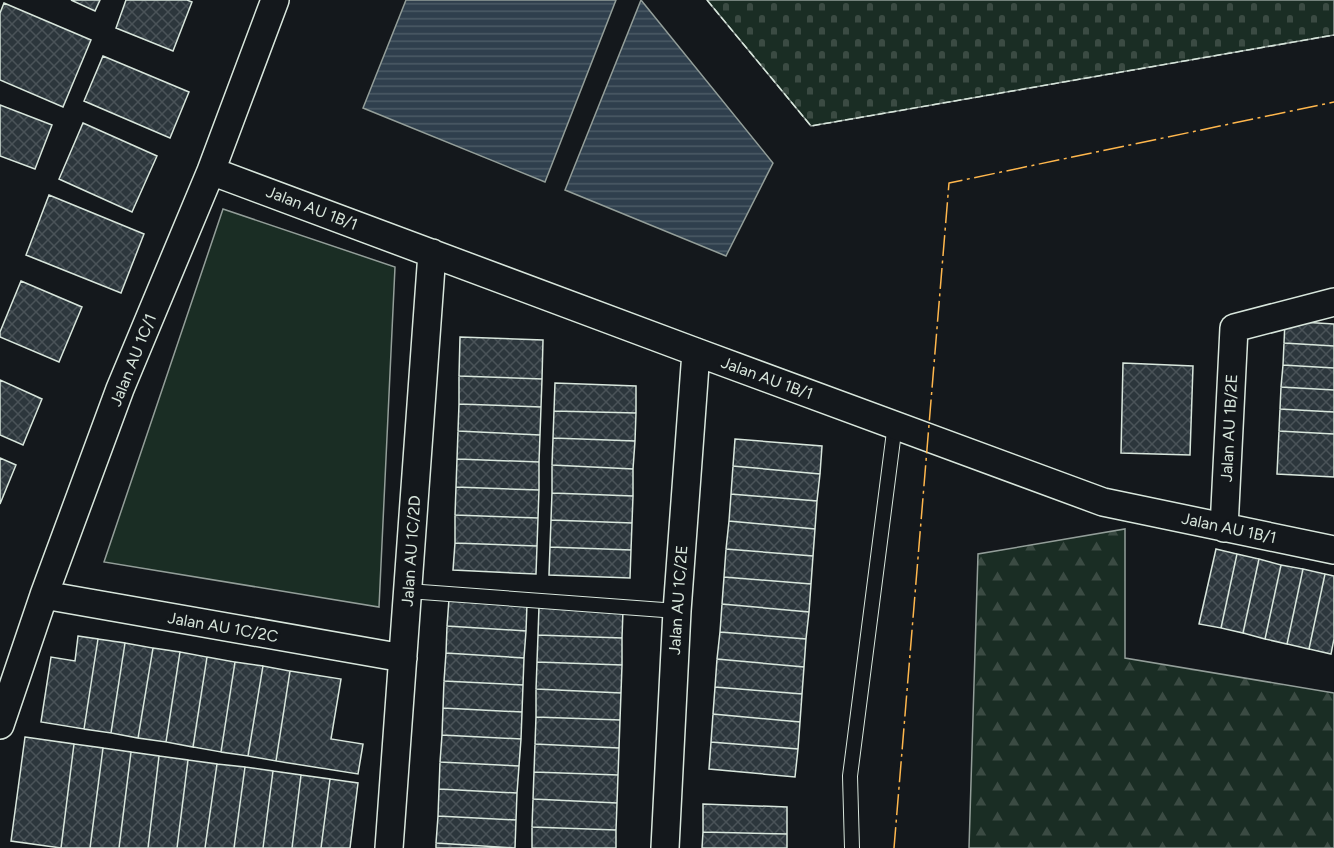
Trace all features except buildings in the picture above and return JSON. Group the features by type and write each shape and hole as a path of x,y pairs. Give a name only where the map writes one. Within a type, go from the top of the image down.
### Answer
{"street":[{"name":"Jalan AU 1C/1","path":"0,725 44,595 120,389 211,171 275,0"},
{"name":"Jalan AU 1B/1","path":"211,171 1103,502 1334,550"},
{"name":"Jalan AU 1C/2D","path":"389,848 432,253"},
{"name":"Jalan AU 1B/2E","path":"1224,528 1234,328 1334,302"},
{"name":"Jalan AU 1C/2E","path":"664,848 677,611 696,352"},
{"name":"Jalan AU 1C/2C","path":"44,595 403,658"}],"lane":[{"path":"852,848 850,776 895,424"},
{"path":"408,591 677,611"}],"green space":[{"path":"707,0 1334,0 1334,35 811,126"},
{"path":"223,209 395,267 379,607 104,562"},
{"path":"1125,529 1125,658 1334,693 1334,848 969,848 978,554"}],"water":[{"path":"406,0 616,0 545,182 363,108"},
{"path":"641,0 773,163 726,256 565,190"}],"fence":[{"path":"707,0 811,126 1334,35"}],"power":[{"path":"894,848 949,183 1334,102"}]}
